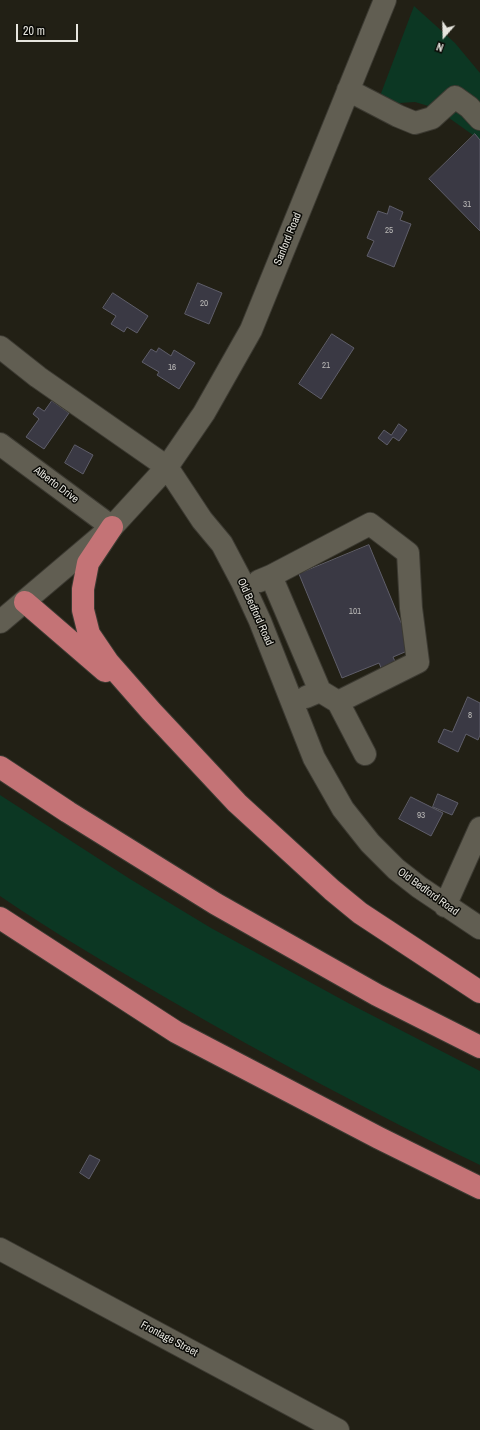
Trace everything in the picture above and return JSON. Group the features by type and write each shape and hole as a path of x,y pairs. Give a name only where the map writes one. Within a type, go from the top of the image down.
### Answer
{"highway":[{"path":"112,526 88,563 83,589 84,610 90,634 108,662 151,711 237,803 332,890 360,913 480,992"},
{"path":"25,602 151,711"},
{"path":"0,767 68,812 216,904 377,995 480,1047"},
{"path":"0,918 176,1032 365,1131 480,1188"}],"street":[{"name":"Sanford Road","path":"167,467 204,413 251,330 385,0"},
{"path":"348,90 398,116 415,122 432,118 455,97 469,107 480,119"},
{"path":"0,347 38,377 167,467 112,526 0,622"},
{"name":"Alberto Drive","path":"0,444 112,526"},
{"name":"Old Bedford Road","path":"167,467 202,520 222,544 245,587 314,758 343,809 370,842 396,869 445,906 480,928"},
{"path":"245,587 272,576 370,524 408,553 411,608 418,662 329,696 292,702"},
{"path":"272,576 329,696 365,754"},
{"path":"445,906 480,828"},
{"name":"Frontage Street","path":"0,1249 338,1430"}],"green space":[{"path":"414,6 455,43 480,73 480,140 435,108 415,102 399,103 382,101 380,96"},
{"path":"0,795 130,879 211,928 350,1004 480,1071 480,1165 362,1106 245,1043 83,949 0,896"}],"building":[{"path":"475,134 480,140 480,231 429,179"},
{"path":"390,206 403,212 400,220 411,224 394,267 367,256 374,241 367,238 378,211 387,214"},
{"path":"198,283 222,293 209,324 185,314"},
{"path":"113,293 148,316 137,333 127,327 124,332 111,324 116,316 103,308"},
{"path":"332,334 354,348 321,399 299,384"},
{"path":"159,348 171,356 174,350 195,363 179,389 157,375 159,372 142,362 151,349 156,352"},
{"path":"52,401 69,413 44,449 26,437 39,419 33,414 38,407 44,411"},
{"path":"399,424 407,430 399,441 393,437 387,445 378,438 384,430 391,435"},
{"path":"75,445 93,455 83,474 65,463"},
{"path":"369,545 412,649 393,657 397,666 383,672 379,663 342,678 299,574"},
{"path":"468,697 480,703 480,735 478,740 466,734 458,752 438,742 444,729 452,732"},
{"path":"438,794 458,803 452,815 433,807"},
{"path":"411,797 443,813 431,836 399,819"},
{"path":"90,1155 100,1160 89,1179 80,1173"}]}
